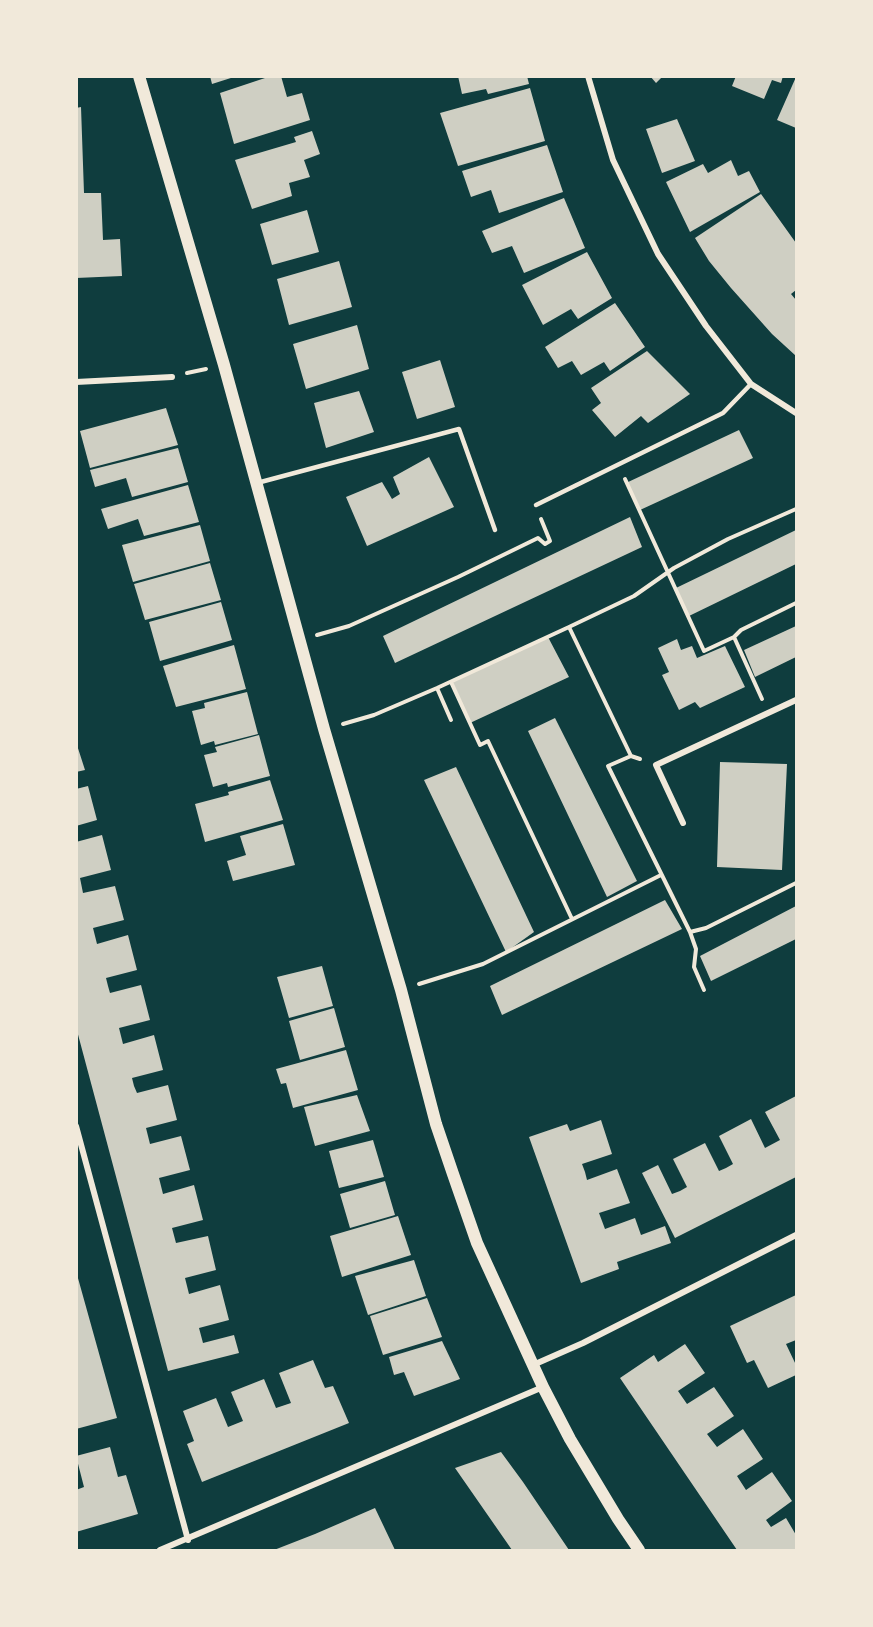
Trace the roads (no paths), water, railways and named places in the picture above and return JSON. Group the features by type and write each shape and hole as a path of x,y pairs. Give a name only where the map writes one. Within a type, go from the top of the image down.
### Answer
{"main road":[{"path":"140,76 224,365 324,729 401,990 436,1124 474,1233 543,1387 570,1439 639,1551"}],"street":[{"path":"588,76 613,160 658,254 706,326 751,384 796,413"},
{"path":"76,382 172,377"},
{"path":"683,823 656,765 796,700"},
{"path":"76,1126 188,1540"},
{"path":"533,1365 583,1343 796,1235"},
{"path":"160,1551 543,1387"}],"lane":[{"path":"536,505 723,413 751,384"},
{"path":"257,483 459,429 495,530"}]}
